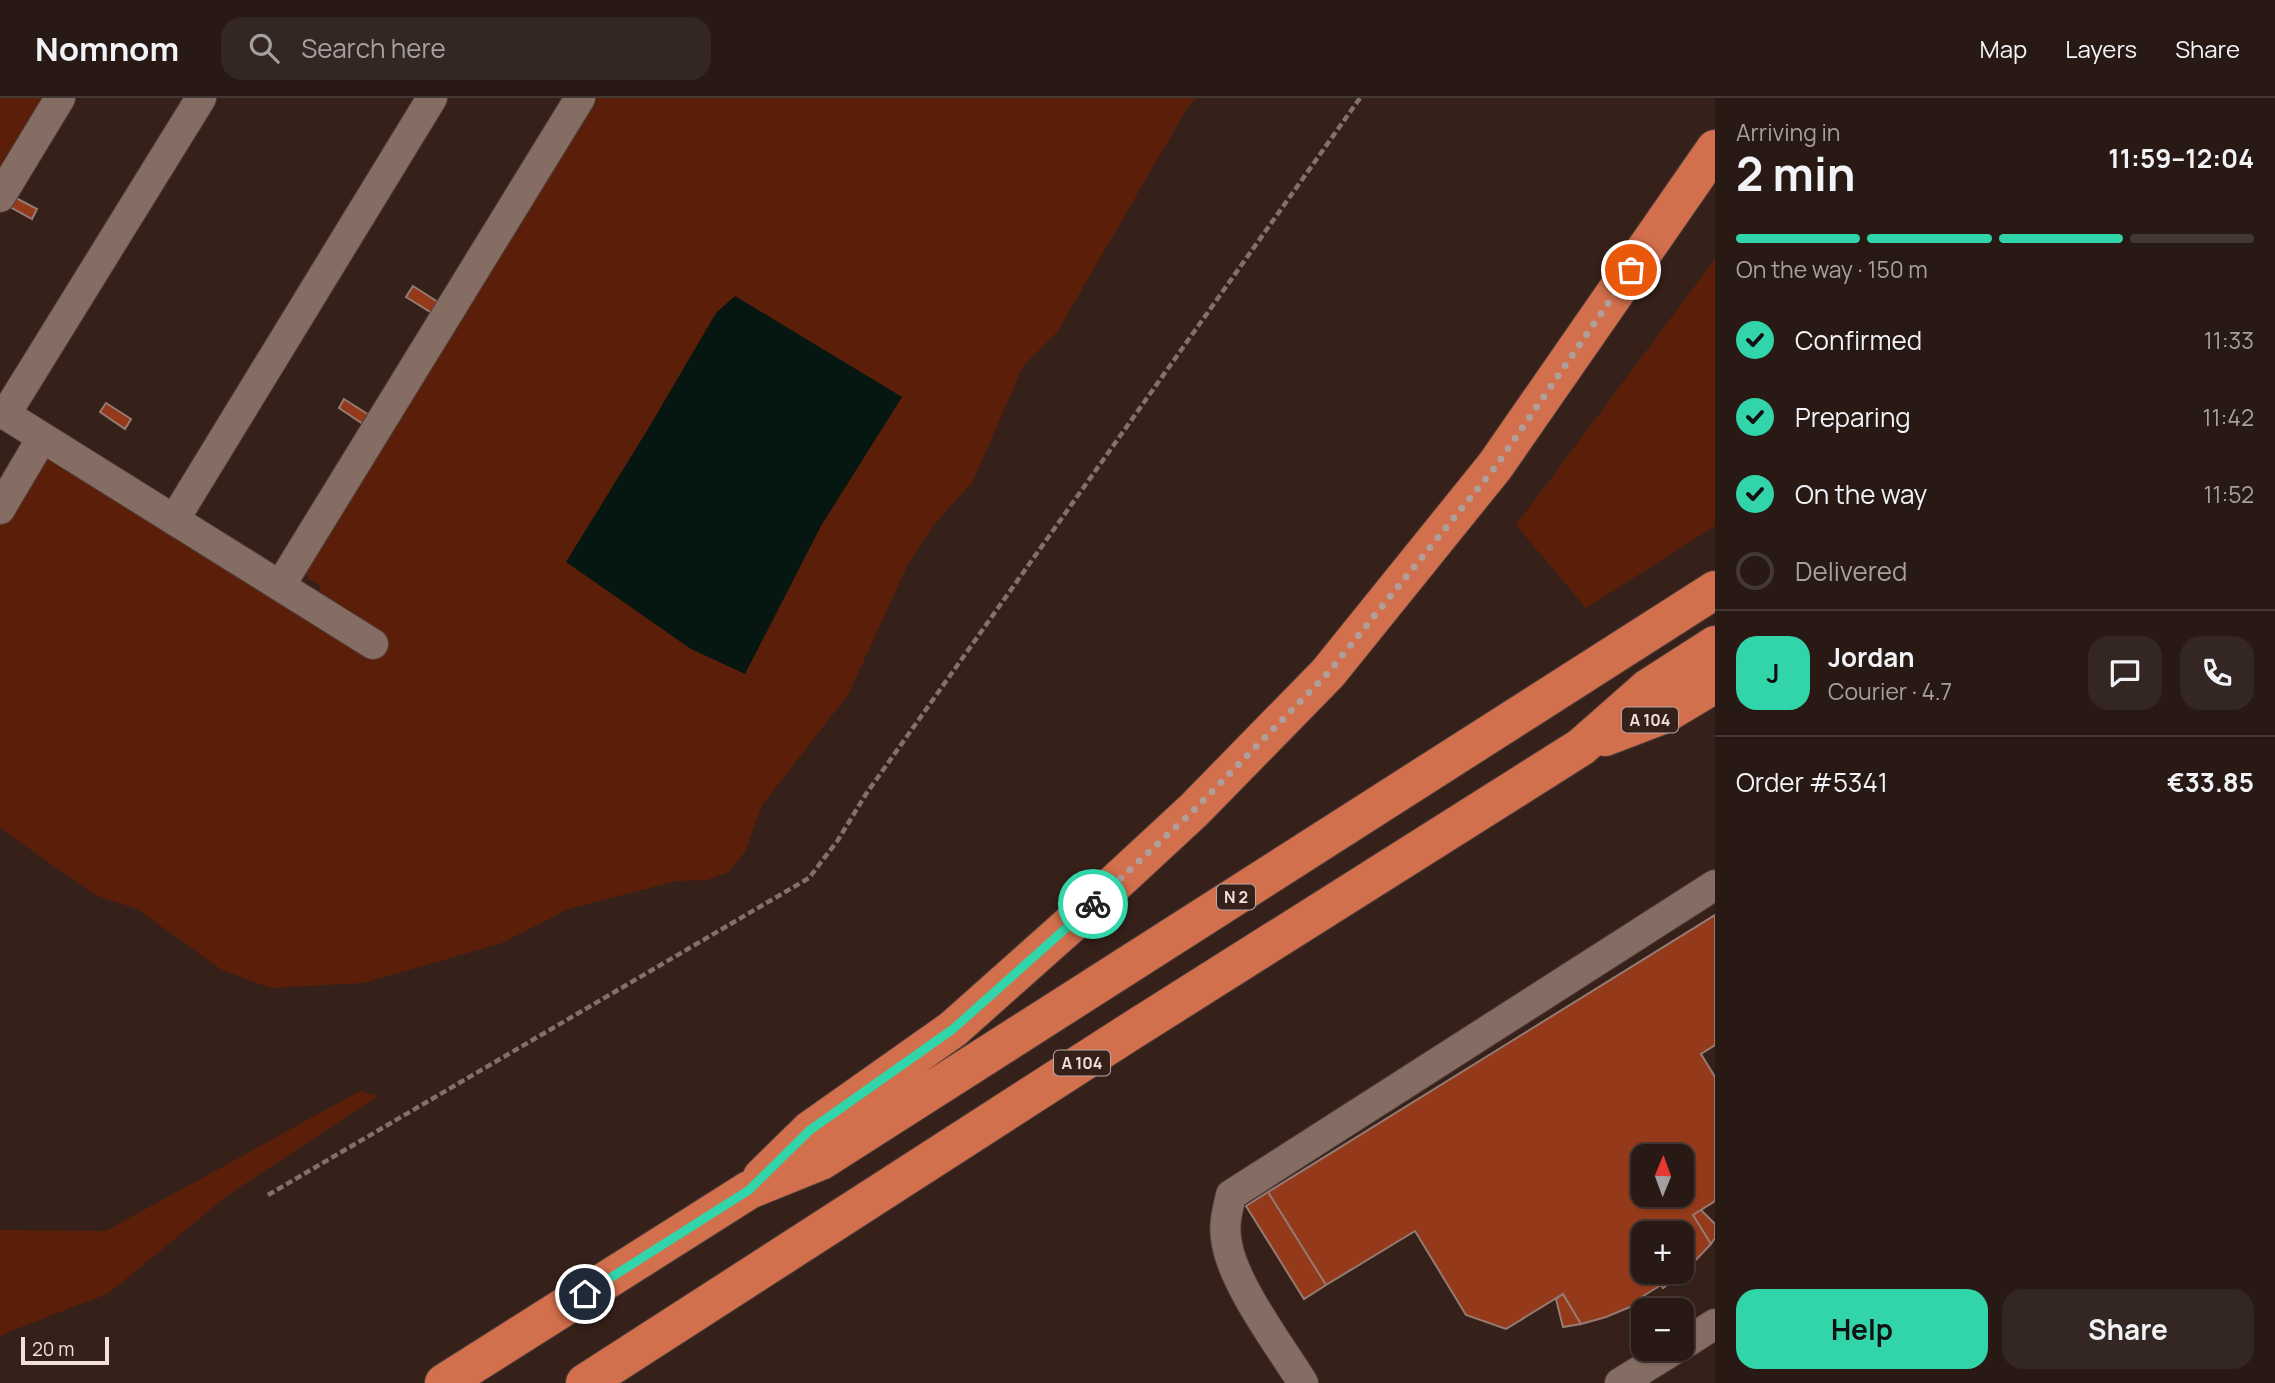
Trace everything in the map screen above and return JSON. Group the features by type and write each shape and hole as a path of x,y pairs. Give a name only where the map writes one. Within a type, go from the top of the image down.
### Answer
{"highway":[{"path":"444,1383 749,1190 810,1130 963,1021 1194,810 1328,673 1496,466 1715,149"},
{"name":"N 2","path":"749,1190 821,1161 1715,590"},
{"path":"1581,747 1648,688 1715,645"},
{"name":"A 104","path":"585,1383 1116,1040 1581,747 1665,714 1715,684"}],"lane":[{"path":"0,197 60,98"},
{"path":"201,98 3,413 373,644"},
{"path":"174,520 432,98"},
{"path":"280,586 580,98"},
{"path":"0,508 42,438"},
{"path":"1303,1383 1239,1280 1227,1245 1225,1220 1231,1195 1715,885"},
{"path":"1694,1337 1715,1324"},
{"path":"1620,1383 1656,1361"}],"path":[{"path":"268,1195 809,878 838,840 874,782 1360,98"}],"shaded area":[{"path":"0,98 49,98 0,178"},
{"path":"583,98 1197,98 1189,105 1057,332 1023,366 973,481 932,527 907,566 848,695 762,805 745,852 727,873 706,880 676,881 568,909 502,943 363,983 271,988 222,970 137,909 95,895 0,828 0,515 29,468 48,458 380,631 318,592 321,586 308,579 306,572"},
{"path":"1715,259 1715,526 1586,608 1516,525"},
{"path":"735,296 902,397 821,526 745,674 691,649 566,562 716,313"},
{"path":"360,1091 378,1096 228,1195 109,1293 0,1337 0,1230 106,1231"}],"building":[{"path":"10,195 37,209 32,219 5,204"},
{"path":"413,286 438,302 432,313 406,297"},
{"path":"344,399 369,415 363,424 339,408"},
{"path":"106,403 131,419 125,429 100,412"},
{"path":"1715,915 1715,1045 1701,1054 1715,1077 1715,1201 1693,1215 1711,1244 1694,1262 1694,1221 1631,1221 1631,1284 1668,1284 1663,1288 1661,1285 1640,1298 1631,1298 1631,1307 1581,1324 1563,1294 1506,1329 1466,1315 1415,1231 1326,1285 1268,1192"},
{"path":"1268,1192 1326,1285 1304,1299 1246,1206"},
{"path":"1701,1210 1715,1224 1715,1238 1711,1244 1693,1215"},
{"path":"1563,1294 1581,1324 1563,1327 1556,1299"}],"way so far":[{"path":"1093,904 1194,810 1328,673 1496,466 1631,270"}],"route":[{"path":"585,1294 749,1190 810,1130 953,1029 1093,904"}]}
